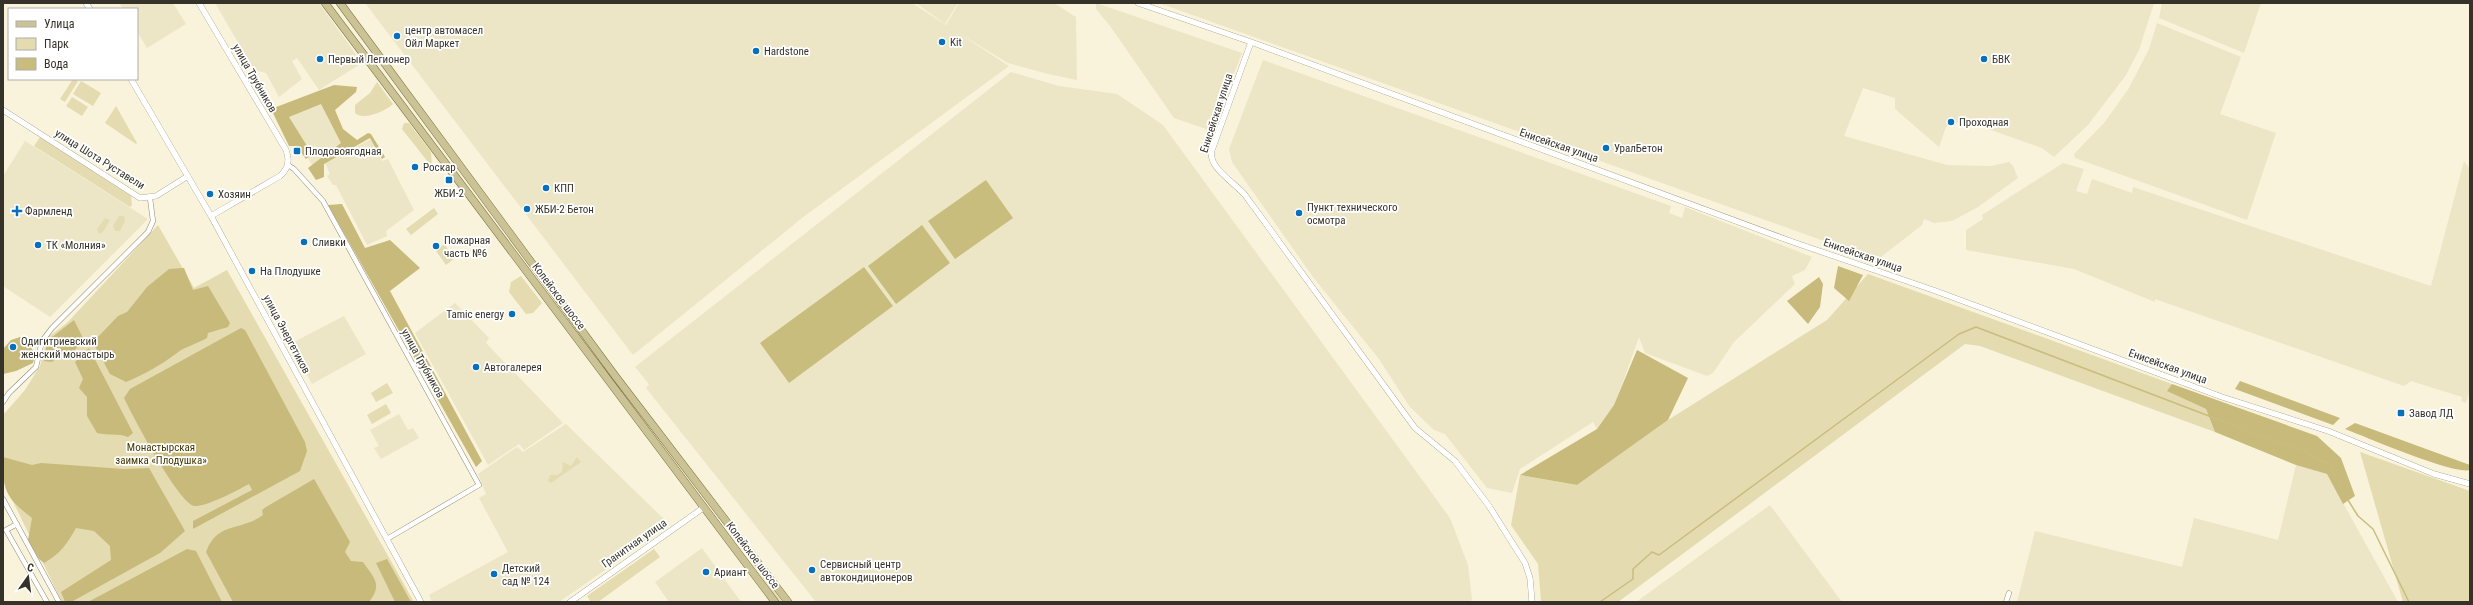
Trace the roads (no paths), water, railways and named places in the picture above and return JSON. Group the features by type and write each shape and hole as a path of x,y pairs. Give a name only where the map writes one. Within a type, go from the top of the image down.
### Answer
{"main road":[{"name":"Копейское шоссе","path":"325,3 775,602"},
{"name":"Копейское шоссе","path":"340,3 500,220 788,602"},
{"path":"492,225 500,220"},
{"path":"512,252 520,246"},
{"name":"Гранитная улица","path":"703,508 712,502"}],"street":[{"name":"улица Трубников","path":"199,3 286,150 288,165 294,169 323,201 478,485 387,539"},
{"name":"Енисейская улица","path":"1138,3 1251,42 1790,241 1933,290 2222,397 2328,430 2434,474 2470,484"},
{"name":"Енисейская улица","path":"1251,42 1210,156 1213,165 1245,195 1415,428 1455,461 1499,520 1525,562 1530,578 1532,602"},
{"name":"улица Энергетиков","path":"132,80 211,216 421,602"},
{"name":"улица Шота Руставели","path":"3,110 135,195 150,198 188,176"},
{"path":"211,216 280,176 288,165"},
{"path":"3,402 9,393 36,367 42,342 52,328 148,232 153,221 150,198"},
{"path":"3,499 59,602"},
{"name":"Гранитная улица","path":"570,602 703,508"},
{"path":"17,524 6,530 47,602"},
{"path":"2006,602 2009,593"}],"water":[{"path":"986,180 1013,218 955,259 928,221"},
{"path":"922,225 950,263 896,304 868,266"},
{"path":"864,267 893,306 789,383 760,343"}],"waterway":[{"path":"1600,602 1633,579 1633,569 1652,552 1659,555 1959,334 1976,327 2277,442 2302,449 2317,459 2329,463 2343,492 2358,516 2373,529 2409,602"}],"place":[{"name":"центр автомасел Ойл Маркет","path":"397,36"},
{"name":"Kit","path":"942,42"},
{"name":"Hardstone","path":"756,51"},
{"name":"Первый Легионер","path":"320,59"},
{"name":"БВК","path":"1984,59"},
{"name":"Проходная","path":"1951,122"},
{"name":"УралБетон","path":"1606,148"},
{"name":"Плодовоягодная","path":"297,151"},
{"name":"Роскар","path":"415,167"},
{"name":"ЖБИ-2","path":"449,180"},
{"name":"КПП","path":"546,188"},
{"name":"Хозяин","path":"210,194"},
{"name":"ЖБИ-2 Бетон","path":"527,209"},
{"name":"Фармленд","path":"17,211"},
{"name":"Пункт технического осмотра","path":"1299,213"},
{"name":"Сливки","path":"304,242"},
{"name":"ТК «Молния»","path":"38,245"},
{"name":"Пожарная часть №6","path":"436,246"},
{"name":"На Плодушке","path":"252,271"},
{"name":"Tamic energy","path":"512,314"},
{"name":"Одигитриевский женский монастырь","path":"13,347"},
{"name":"Автогалерея","path":"476,367"},
{"name":"Завод ЛД","path":"2401,413"},
{"name":"Сервисный центр автокондиционеров","path":"812,570"},
{"name":"Ариант","path":"706,572"},
{"name":"Детский сад № 124","path":"494,574"}],"park label":[{"name":"Монастырская заимка «Плодушка»","path":"161,453"}]}
